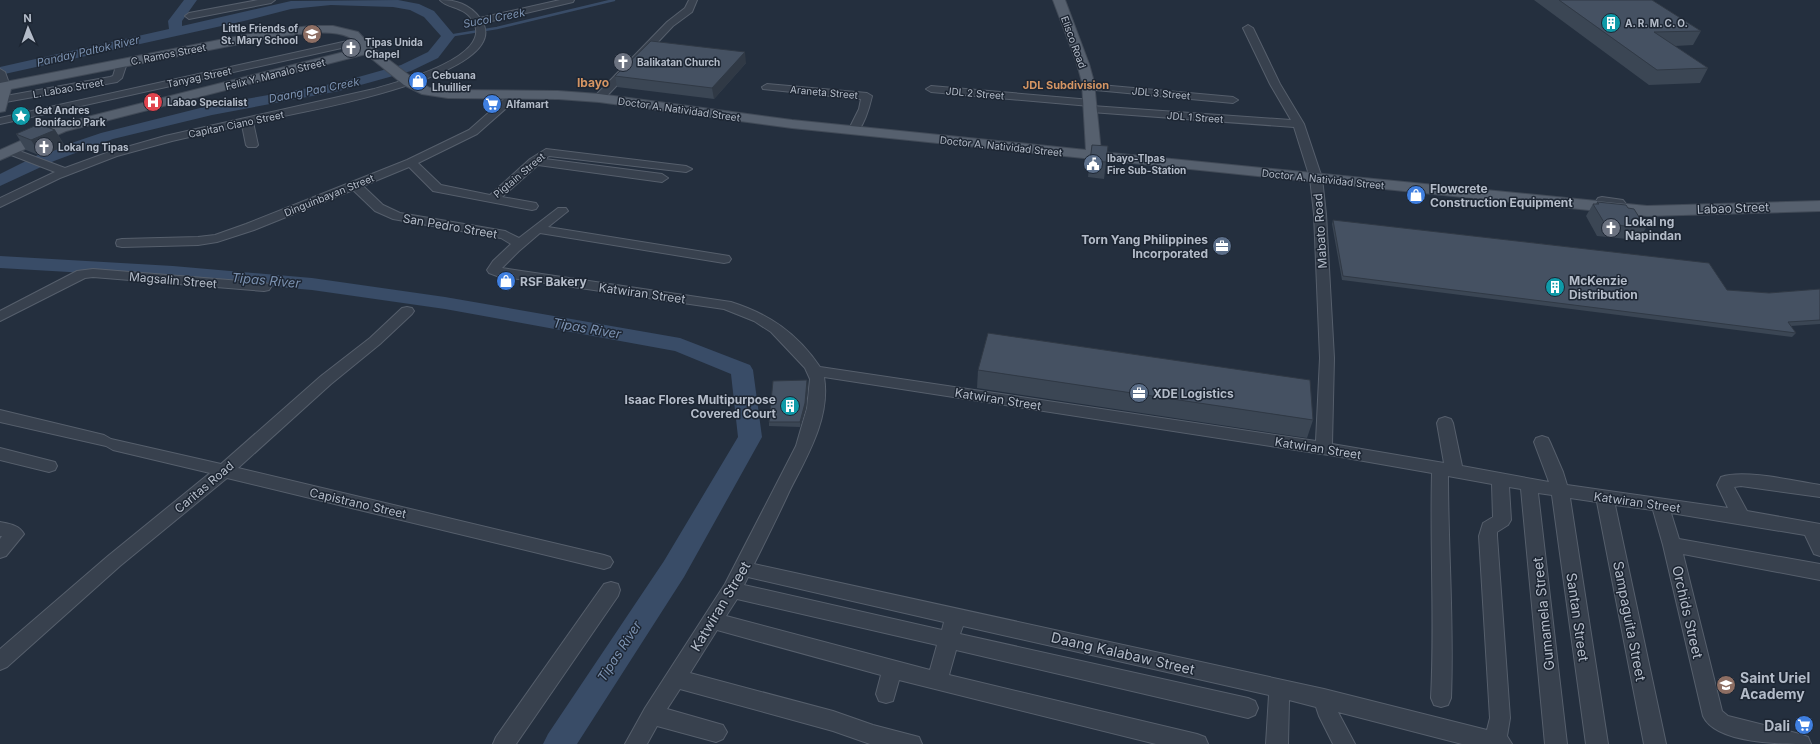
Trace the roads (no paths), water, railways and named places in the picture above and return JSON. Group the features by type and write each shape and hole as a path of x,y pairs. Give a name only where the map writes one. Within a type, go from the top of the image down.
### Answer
{"main road":[{"name":"Elisco Road","path":"1059,0 1083,64 1089,87 1094,156"},
{"name":"C. Ramos Street","path":"5,86 296,30 333,30 354,35 365,46"},
{"name":"Doctor A. Natividad Street","path":"365,46 409,82 427,90 448,94 516,94 599,98 853,131 1646,211"},
{"name":"Felix Y. Manalo Street","path":"3,149 61,128 365,46"},
{"path":"1,103 5,86"},
{"name":"Labao Street","path":"1646,211 1820,206"}],"street":[{"path":"189,16 272,0"},
{"path":"444,0 466,9 481,27 523,12 570,0"},
{"path":"599,98 670,24 689,10 693,0"},
{"name":"Capitan Ciano Street","path":"0,203 65,172 114,154 196,132 247,122 409,82 441,70 462,58 478,43 481,27"},
{"name":"Mabato Road","path":"1248,28 1275,84 1299,124 1316,178 1320,214 1327,358 1324,449"},
{"name":"Tanyag Street","path":"0,121 37,112 365,46"},
{"name":"L. Labao Street","path":"1,103 113,80 116,78 122,63"},
{"path":"0,72 5,86"},
{"name":"JDL 3 Street","path":"1089,87 1233,100"},
{"name":"Araneta Street","path":"767,88 867,96 864,108 853,131"},
{"name":"JDL 2 Street","path":"931,89 1091,106"},
{"name":"Dinguinbayan Street","path":"122,243 198,241 218,238 250,227 411,162 474,132 516,94"},
{"name":"JDL 1 Street","path":"1091,106 1299,124"},
{"path":"247,122 252,145"},
{"path":"3,149 65,172"},
{"name":"Pigtain Street","path":"411,162 436,188 492,199 543,153 551,151 686,169"},
{"path":"534,161 662,178"},
{"path":"630,174 640,163"},
{"name":"San Pedro Street","path":"355,185 379,208 397,216 505,235 518,243 497,264 494,270"},
{"path":"492,199 532,206"},
{"path":"1602,201 1620,203 1624,209"},
{"path":"518,243 526,239 562,211"},
{"path":"537,229 724,259"},
{"name":"Katwiran Street","path":"494,270 502,273 732,307 752,314 784,333 814,371 817,384 810,429 804,446 744,569 652,715 636,744"},
{"name":"Magsalin Street","path":"0,317 82,274 264,287"},
{"name":"Caritas Road","path":"3,654 224,471 326,380 375,341 407,311"},
{"name":"Katwiran Street","path":"814,371 1324,449 1447,469 1560,490 1741,517 1816,531"},
{"name":"Capistrano Street","path":"0,416 604,562"},
{"path":"1441,698 1442,650 1439,533 1447,469 1445,422"},
{"name":"Santan Street","path":"1542,442 1560,490 1597,744"},
{"path":"0,454 48,466"},
{"path":"1498,743 1500,718 1488,536 1489,528 1502,520 1500,479"},
{"path":"1741,517 1725,484 1727,481 1741,480 1820,491"},
{"name":"Gumamela Street","path":"1529,484 1556,744"},
{"name":"Sampaguita Street","path":"1605,497 1655,744"},
{"name":"Orchids Street","path":"1660,505 1672,545 1712,714 1715,719 1722,724 1800,744"},
{"path":"0,529 10,531 15,534 0,551"},
{"path":"1816,531 1820,548"},
{"path":"1672,545 1820,572"},
{"name":"Daang Kalabaw Street","path":"744,569 1324,698 1498,743"},
{"path":"504,744 611,590"},
{"path":"732,590 948,641 1248,708"},
{"path":"937,681 956,615"},
{"path":"712,621 937,681 1197,744"},
{"path":"886,694 889,680 894,669"},
{"path":"675,678 833,721 873,735 911,744"},
{"path":"1277,744 1279,688"},
{"path":"1324,698 1329,716 1344,744"},
{"path":"652,715 716,732"}],"waterway":[{"name":"Daang Paa Creek","path":"176,31 175,21 191,0"},
{"name":"Sucol Creek","path":"448,36 497,28 614,0"},
{"name":"Daang Paa Creek","path":"0,181 48,157 107,136 212,110 339,87 406,68 433,55 448,36 429,14 414,7 393,3 331,1 291,5 244,17 176,31"},
{"name":"Panday Paltok River","path":"0,71 176,31"},
{"name":"Tipas River","path":"0,262 173,272 312,284 445,303 680,345 742,370 750,437 674,569 559,744"}],"place":[{"name":"A. R. M. C. O.","path":"1611,23"},
{"name":"Little Friends of St. Mary School","path":"312,34"},
{"name":"Tipas Unida Chapel","path":"351,48"},
{"name":"Balikatan Church","path":"623,62"},
{"name":"Cebuana Lhuillier","path":"418,81"},
{"name":"Labao Specialist","path":"153,102"},
{"name":"Alfamart","path":"492,104"},
{"name":"Gat Andres Bonifacio Park","path":"21,116"},
{"name":"Lokal ng Tipas","path":"44,147"},
{"name":"Ibayo-TIpas Fire Sub-Station","path":"1093,164"},
{"name":"Flowcrete Construction Equipment","path":"1416,195"},
{"name":"Lokal ng Napindan","path":"1611,228"},
{"name":"Torn Yang Philippines Incorporated","path":"1222,246"},
{"name":"RSF Bakery","path":"506,281"},
{"name":"McKenzie Distribution","path":"1555,287"},
{"name":"XDE Logistics","path":"1139,393"},
{"name":"Isaac Flores Multipurpose Covered Court","path":"790,406"},
{"name":"Saint Uriel Academy","path":"1726,685"},
{"name":"Dali","path":"1804,725"}],"district":[{"name":"Ibayo","path":"593,82"},
{"name":"JDL Subdivision","path":"1066,85"}]}
